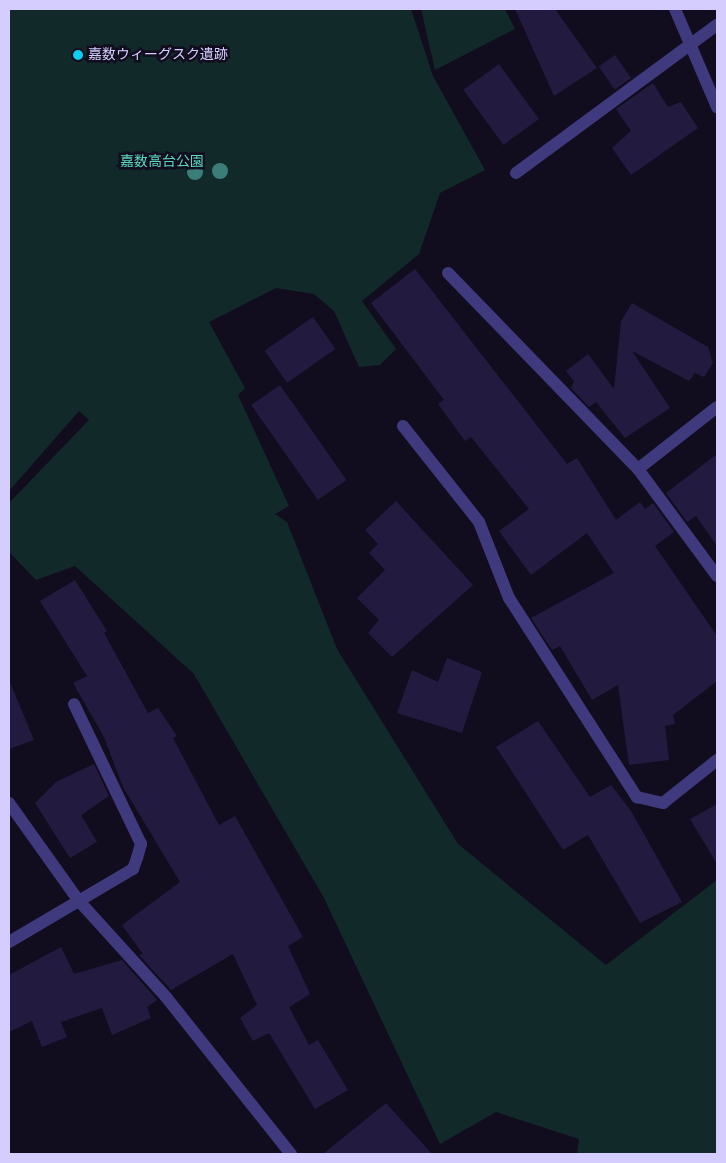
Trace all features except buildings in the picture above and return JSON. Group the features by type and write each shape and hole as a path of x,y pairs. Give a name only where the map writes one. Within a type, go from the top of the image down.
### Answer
{"street":[{"path":"675,9 717,106"},
{"path":"516,173 688,42 717,25"},
{"path":"448,273 638,469 717,576"},
{"path":"638,469 717,407"},
{"path":"403,426 479,522 509,598 637,797 663,803 717,760"},
{"path":"9,942 133,869 141,844 74,704"},
{"path":"9,803 79,901 166,998 291,1154"}],"green space":[{"name":"嘉数高台公園","path":"9,9 411,9 433,76 485,170 440,193 419,254 362,301 396,349 380,365 359,367 334,311 314,294 276,288 209,322 245,388 238,395 289,506 275,514 287,522 337,649 458,844 606,965 717,880 717,1154 577,1154 579,1139 496,1112 440,1144 324,898 194,674 75,566 36,580 9,552 9,503 89,420 79,411 9,491"},
{"path":"421,9 505,9 515,29 435,70"}],"place":[{"name":"嘉数ウィーグスク遺跡","path":"78,55"}]}
